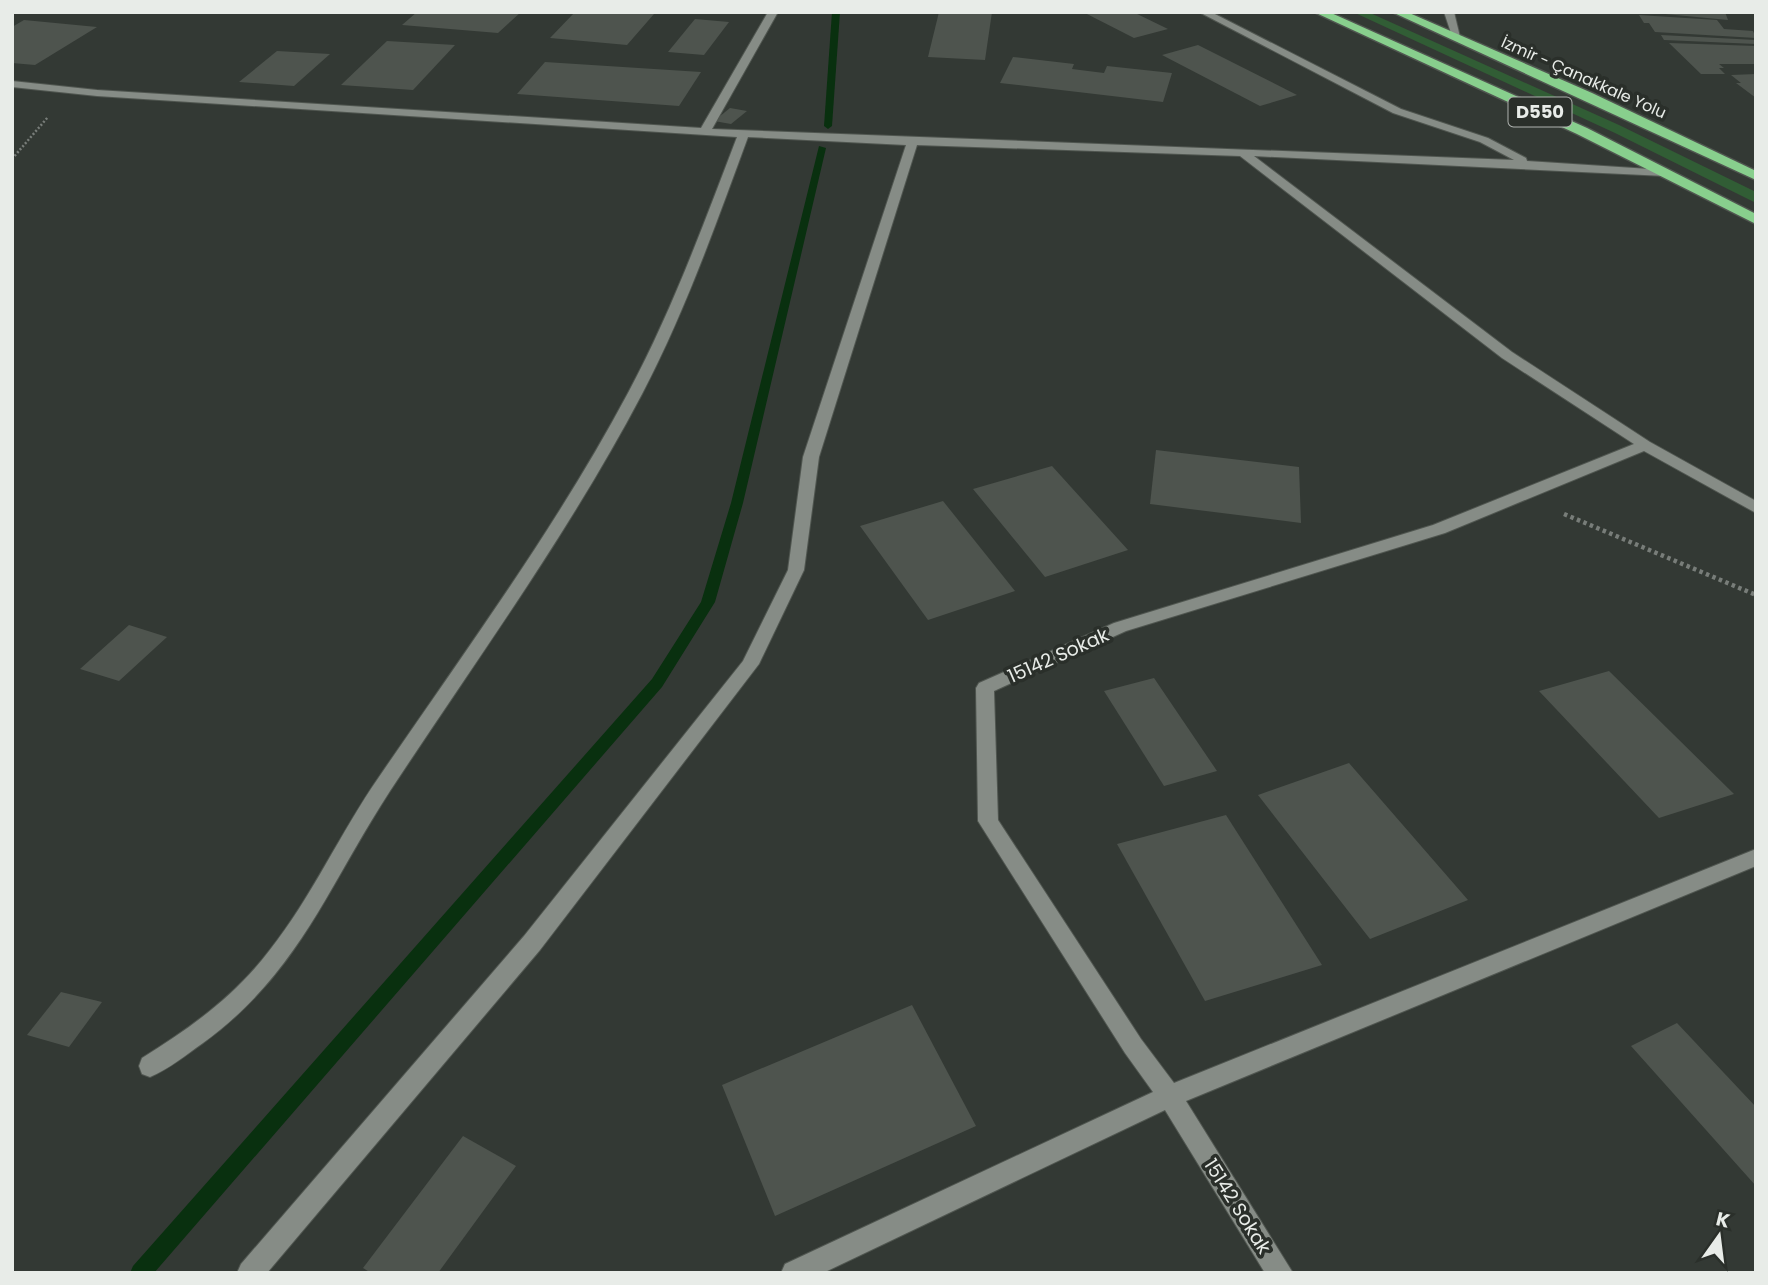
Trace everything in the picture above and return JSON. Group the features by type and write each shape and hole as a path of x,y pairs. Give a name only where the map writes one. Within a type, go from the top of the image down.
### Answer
{"highway":[{"name":"D550","path":"1319,12 1582,131 1756,220"},
{"name":"İzmir - Çanakkale Yolu","path":"1396,12 1417,17 1458,39 1588,96 1756,176"}],"street":[{"path":"705,131 774,12"},
{"path":"1203,12 1397,111 1484,140 1529,163"},
{"path":"1449,12 1458,39"},
{"path":"12,84 705,131 912,142 1529,163 1665,173"},
{"path":"150,1066 220,1017 278,957 376,796 537,564 593,472 642,380 670,321 744,133"},
{"path":"250,1273 532,943 750,664 796,570 811,457 912,142"},
{"path":"1243,153 1507,355 1644,445 1756,508"},
{"name":"15142 Sokak","path":"1280,1273 1170,1097 1133,1046 988,821 985,688 1120,628 1439,529 1644,445"},
{"path":"794,1273 1170,1097 1756,857"}],"path":[{"path":"12,159 72,90"},
{"path":"1521,495 1756,595"}],"green space":[{"path":"1353,12 1368,12 1619,125 1756,192 1756,203 1615,133"}],"building":[{"path":"417,12 521,12 498,33 402,25"},
{"path":"575,12 654,14 627,45 550,38"},
{"path":"939,12 992,12 985,60 928,57"},
{"path":"1083,12 1133,12 1168,29 1134,38"},
{"path":"1725,12 1728,20 1665,14"},
{"path":"1639,15 1717,20 1724,29 1753,31 1756,38 1655,32"},
{"path":"695,19 729,22 704,55 668,52"},
{"path":"24,20 97,27 35,65 12,63 12,27"},
{"path":"1661,35 1756,40 1756,44 1664,40"},
{"path":"387,41 455,45 413,90 341,85"},
{"path":"1669,43 1756,46 1756,64 1719,64 1724,68 1719,68 1725,74 1701,74"},
{"path":"1198,45 1297,95 1260,106 1162,55"},
{"path":"277,51 330,54 294,86 239,82"},
{"path":"1013,57 1074,64 1072,69 1104,73 1107,66 1172,73 1163,102 1000,83"},
{"path":"545,62 701,72 679,106 517,94"},
{"path":"1756,74 1756,98 1736,83 1741,83 1731,75"},
{"path":"730,108 747,111 731,124 714,121"},
{"path":"1156,450 1299,467 1301,523 1150,504"},
{"path":"1052,466 1128,550 1045,577 973,489"},
{"path":"943,501 1015,591 928,620 860,526"},
{"path":"129,625 167,637 119,681 80,669"},
{"path":"1609,671 1734,794 1659,818 1539,691"},
{"path":"1154,678 1217,771 1164,786 1104,691"},
{"path":"1349,763 1468,900 1370,939 1258,795"},
{"path":"1226,815 1322,965 1205,1001 1117,844"},
{"path":"61,992 102,1002 69,1047 27,1035"},
{"path":"912,1005 976,1126 775,1216 722,1085"},
{"path":"1677,1023 1756,1107 1756,1186 1631,1046"},
{"path":"463,1136 516,1166 438,1273 371,1273 363,1268"}],"waterway":[{"path":"828,126 836,12"},
{"path":"140,1273 657,683 708,602 737,503 822,148"}]}
